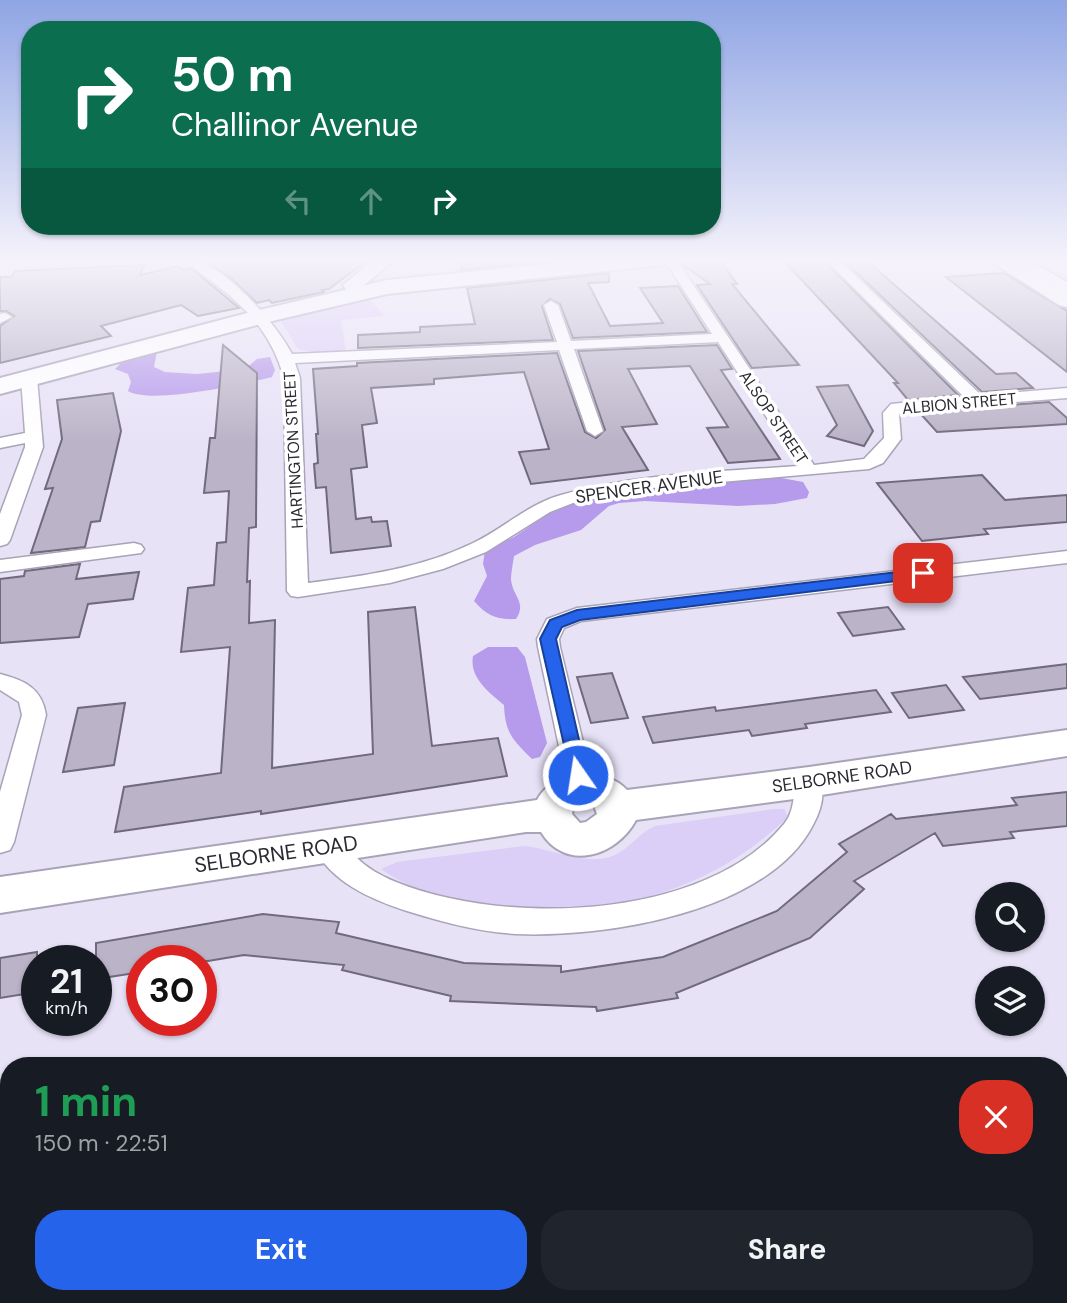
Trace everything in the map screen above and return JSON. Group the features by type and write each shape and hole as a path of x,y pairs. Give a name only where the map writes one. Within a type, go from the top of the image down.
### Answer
{"highway":[{"path":"0,386 249,320"}],"street":[{"name":"HARTINGTON STREET","path":"265,320 288,359 292,378 298,591"},
{"path":"556,320 595,431"},
{"name":"ALSOP STREET","path":"709,320 809,470"},
{"path":"894,320 978,401"},
{"path":"288,359 721,338"},
{"path":"0,540 34,447 29,378"},
{"name":"ALBION STREET","path":"809,470 869,464 877,459 893,439 891,413 897,407 1067,393"},
{"path":"0,443 34,436"},
{"name":"SPENCER AVENUE","path":"298,591 407,573 477,549 551,504 596,492 649,484 809,470"},
{"path":"0,566 134,549"},
{"path":"600,797 561,795 554,803 552,816 562,831 590,839 601,836 615,825 617,817 600,797 578,775 549,647 548,639 555,624 590,613 1067,557"},
{"path":"0,682 26,693 34,706 34,715 0,842"},
{"name":"SELBORNE ROAD","path":"600,797 809,782 1067,743"},
{"path":"327,846 355,874 390,892 440,907 491,918 530,921 592,919 688,899 732,882 788,841 804,820 811,798 809,782"},
{"name":"SELBORNE ROAD","path":"0,895 526,816 552,816"}],"shaded area":[{"path":"280,320 343,320 341,320 346,352 318,353 298,349"},
{"path":"157,351 154,367 165,372 197,374 245,369 257,359 270,357 275,370 272,377 198,392 157,396 128,391 131,382 128,374 115,369 124,360"},
{"path":"776,477 803,482 809,492 807,498 775,504 738,506 645,501 609,506 581,530 535,545 514,556 511,580 520,604 516,619 493,616 474,601 487,576 483,564 485,550 514,537 564,503 622,492"},
{"path":"488,647 517,647 525,657 547,743 540,757 532,759 515,741 506,723 504,705 477,678 473,656"},
{"path":"784,809 788,817 757,843 724,865 653,895 615,904 537,909 482,904 421,890 381,869 397,862 523,846 581,858 604,858 620,852 655,826"}],"building":[{"path":"9,320 125,320 101,326 111,336 0,363 0,326"},
{"path":"474,320 546,320 553,340 358,348 358,335 420,332 420,327 475,324"},
{"path":"566,320 607,320 610,326 663,323 661,320 699,320 707,332 573,338"},
{"path":"720,320 762,320 799,365 752,368"},
{"path":"839,320 883,320 958,395 908,400 894,383 898,383"},
{"path":"906,320 934,320 996,374 1016,373 1033,388 982,392"},
{"path":"1001,320 1067,320 1067,372"},
{"path":"223,345 257,373 256,527 249,528 247,582 250,581 249,623 275,620 272,768 373,754 368,612 415,607 432,746 498,738 507,776 261,814 261,811 115,832 124,787 221,773 230,647 181,652 188,588 214,585 217,543 226,542 229,491 204,493 210,438 215,438"},
{"path":"717,345 732,369 721,370 780,459 728,463 707,428 728,427 690,366 628,369 657,424 622,427 648,470 531,484 519,452 549,449 524,372 434,379 434,384 371,388 377,423 362,425 367,467 351,469 356,519 371,517 372,522 387,521 391,546 331,553 326,487 316,488 314,464 318,463 318,434 313,369 357,366 357,363 557,353 585,432 596,438 605,430 578,351"},
{"path":"848,385 873,431 864,446 827,436 837,425 817,387"},
{"path":"113,393 121,431 100,521 91,522 85,547 31,553 53,488 45,489 62,439 57,400"},
{"path":"1049,402 1067,418 1067,424 937,432 919,412"},
{"path":"982,475 1005,500 1067,495 1067,522 984,529 988,534 922,541 877,483"},
{"path":"80,564 76,579 139,572 133,599 88,604 79,637 0,643 0,579 24,576 25,571"},
{"path":"888,607 904,629 853,636 838,613"},
{"path":"1067,664 1067,688 980,699 963,677"},
{"path":"612,673 628,718 591,723 577,677"},
{"path":"946,685 964,710 909,718 892,693"},
{"path":"876,690 891,712 805,724 807,728 752,736 749,730 653,743 643,717 715,707 716,711"},
{"path":"125,703 114,765 63,772 78,708"},
{"path":"1067,792 1067,826 1010,832 1014,838 943,846 935,833 854,881 864,889 810,938 676,993 678,998 597,1011 596,1007 450,1001 451,996 342,970 344,965 244,955 217,960 217,945 126,945 126,974 112,977 112,945 96,945 263,914 339,922 336,933 464,963 561,966 561,972 663,957 777,911 847,852 839,844 891,814 896,819 1017,805 1012,798"},
{"path":"21,955 21,995 0,998 0,958"}],"route":[{"path":"578,775 549,647 548,639 555,624 577,615 923,573"}]}
